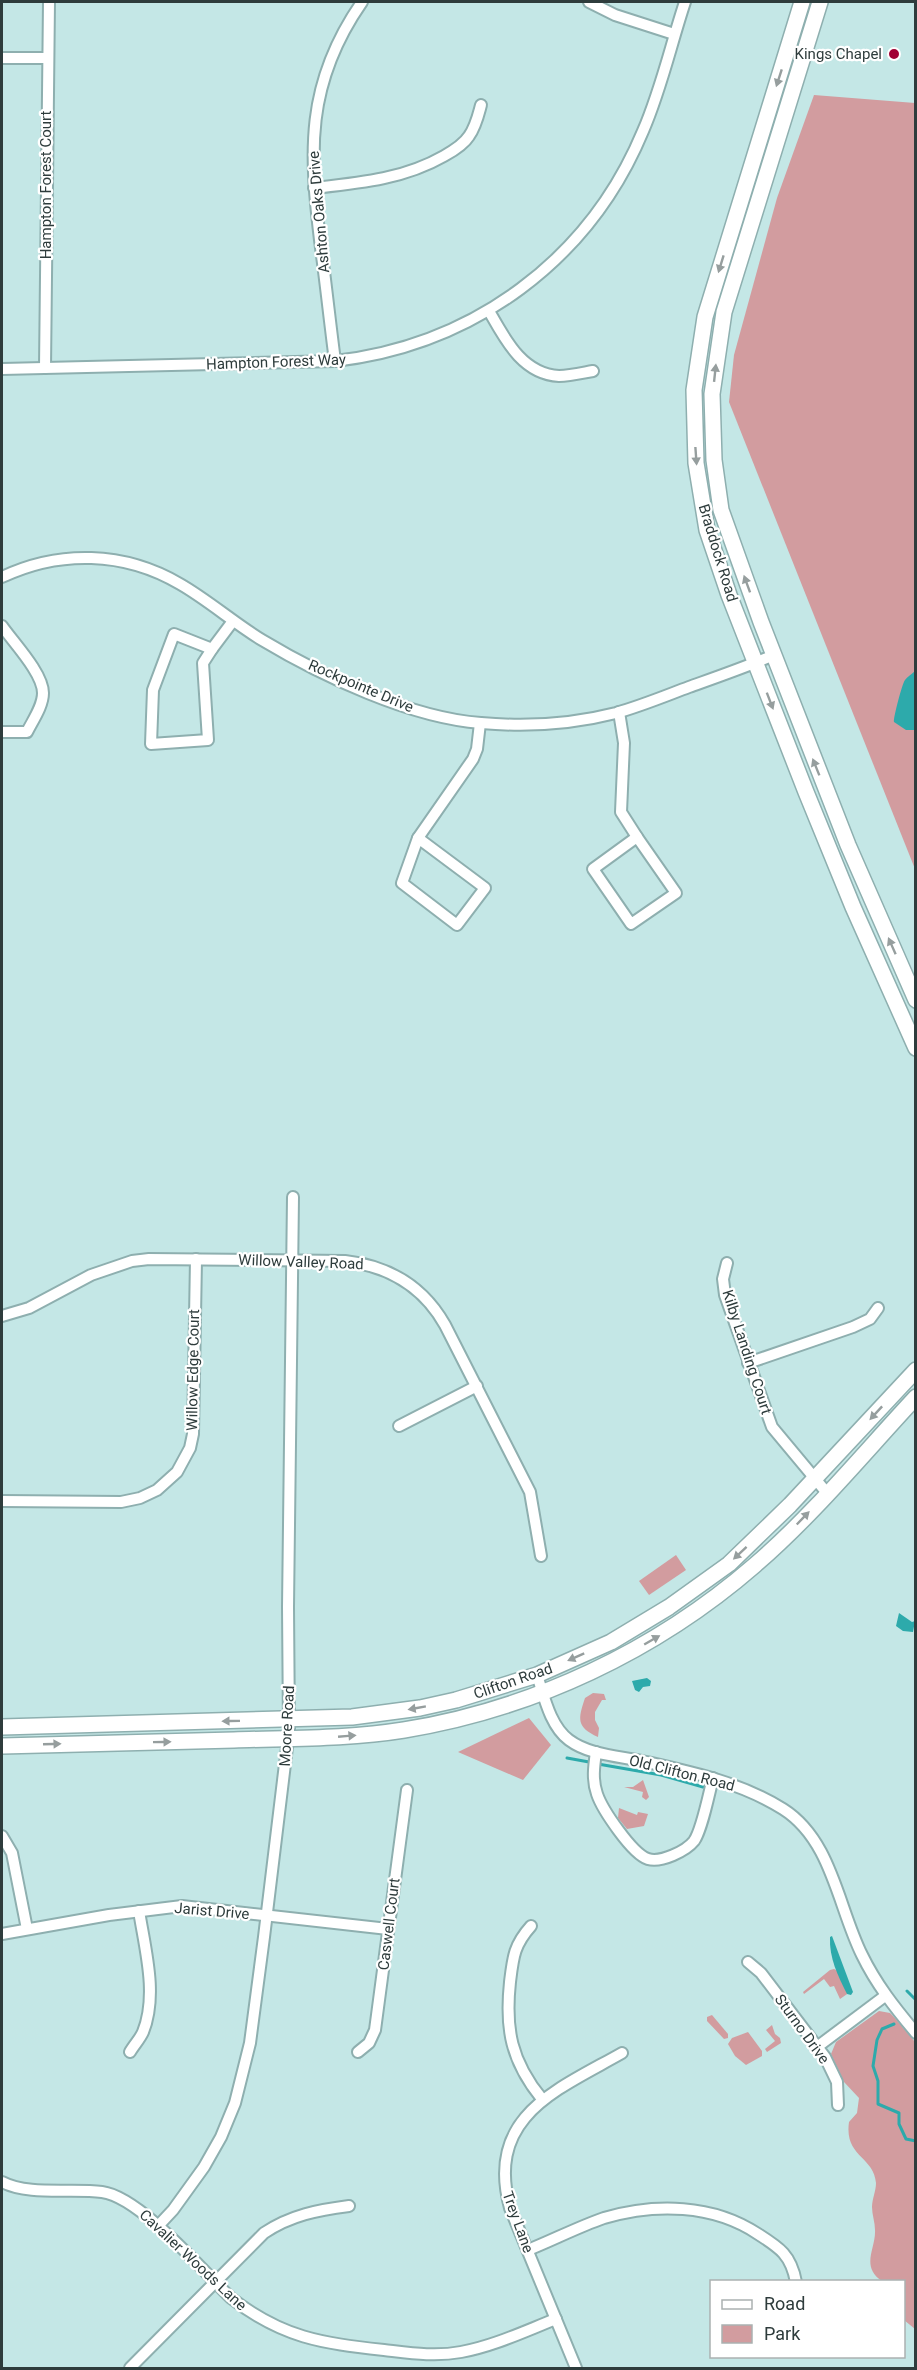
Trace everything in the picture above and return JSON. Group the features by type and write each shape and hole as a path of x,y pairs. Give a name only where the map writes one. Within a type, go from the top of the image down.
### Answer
{"main road":[{"name":"Braddock Road","path":"802,2 705,317 694,390 696,464 707,530 755,663 853,907 915,1048"},
{"name":"Braddock Road","path":"820,2 724,312 712,394 714,460 722,510 774,655 822,780 915,1000"},
{"name":"Clifton Road","path":"2,1727 352,1717 420,1708 491,1691 537,1675 611,1642 669,1607 729,1564 790,1505 915,1370"},
{"name":"Clifton Road","path":"2,1746 337,1737 402,1730 484,1712 543,1693 620,1658 665,1632 755,1565 827,1493 915,1397"}],"street":[{"name":"Hampton Forest Court","path":"45,368 49,2"},
{"name":"Ashton Oaks Drive","path":"335,362 314,188 313,137 322,84 342,35 363,2"},
{"path":"589,2 615,15 675,34"},
{"name":"Hampton Forest Way","path":"2,369 335,362 411,346 489,311 518,291 554,261 583,231 607,199 627,166 643,131 685,2"},
{"path":"2,58 47,58"},
{"path":"314,188 385,179 431,164 468,138 477,123 481,105"},
{"path":"489,311 513,351 532,367 559,376 593,371"},
{"name":"Rockpointe Drive","path":"2,577 27,566 66,558 105,558 126,562 154,571 177,582 233,621 298,660 385,699 435,715 480,723 559,723 619,712 774,655"},
{"path":"212,649 174,634 153,690 151,744 208,740 203,663 233,621"},
{"path":"2,626 38,675 43,694 41,704 27,732 2,732"},
{"path":"619,712 624,743 621,812 676,893 631,924 593,869 637,837"},
{"path":"418,838 485,888 457,925 402,883 418,838 473,759 477,749 480,723"},
{"name":"Moore Road","path":"158,2226 173,2210 204,2167 221,2137 236,2103 250,2043 289,1720 288,1607 293,1197"},
{"name":"Willow Valley Road","path":"2,1316 29,1308 91,1275 117,1265 148,1259 362,1263 385,1270 408,1282 440,1315 530,1492 541,1556"},
{"name":"Willow Edge Court","path":"2,1500 128,1501 157,1490 177,1472 187,1454 193,1434 196,1259"},
{"name":"Kilby Landing Court","path":"727,1263 723,1279 725,1295 772,1427 827,1493"},
{"path":"748,1363 853,1327 870,1319 878,1308"},
{"path":"399,1426 477,1386"},
{"name":"Old Clifton Road","path":"537,1675 553,1720 568,1739 596,1752 732,1783 782,1809 811,1836 834,1882 861,1954 885,1996 915,2033"},
{"path":"596,1752 594,1779 596,1793 604,1810 638,1853 647,1859 659,1860 682,1850 694,1841 713,1778"},
{"name":"Caswell Court","path":"358,2052 369,2043 375,2030 407,1790"},
{"path":"2,1836 12,1853 27,1929"},
{"name":"Jarist Drive","path":"2,1934 182,1906 388,1929"},
{"path":"130,2052 142,2034 148,2007 147,1967 139,1911"},
{"path":"531,1926 519,1940 513,1957 508,2021 518,2061 529,2083 542,2099"},
{"name":"Sturno Drive","path":"748,1962 761,1973 818,2047 837,2082 838,2105"},
{"path":"818,2047 885,1996"},
{"name":"Trey Lane","path":"576,2368 508,2201 505,2169 516,2131 530,2110 542,2099 622,2053"},
{"name":"Cavalier Woods Lane","path":"3,2187 109,2193 129,2202 158,2226 214,2282 246,2310 272,2325 299,2336 329,2344 420,2354 459,2352 478,2349 556,2319"},
{"path":"130,2368 254,2242 277,2225 307,2212 350,2206"},
{"path":"528,2250 585,2226 619,2215 657,2208 693,2210 731,2220 756,2232 776,2246 789,2259 796,2280"}],"green space":[{"path":"814,95 915,103 915,869 729,402 734,355 777,198"},
{"path":"676,1555 686,1570 649,1595 639,1581"},
{"path":"593,1693 604,1694 606,1700 602,1700 595,1712 595,1720 599,1728 598,1737 582,1726 580,1717 585,1698"},
{"path":"529,1718 551,1745 523,1780 458,1752"},
{"path":"643,1780 649,1797 646,1800 642,1797 643,1792 624,1787 633,1787"},
{"path":"619,1808 637,1815 638,1812 648,1814 644,1826 627,1829 618,1818"},
{"path":"834,1969 840,1972 850,1992 840,1999 834,1986 830,1987 824,1979 804,1994 803,1992"},
{"path":"879,2011 890,2013 915,2042 915,2329 905,2321 905,2280 881,2280 875,2275 870,2263 875,2237 872,2207 876,2183 870,2167 851,2142 849,2122 857,2113 859,2098 844,2082 831,2054 836,2042"},
{"path":"712,2015 728,2034 728,2038 724,2039 707,2021 707,2017"},
{"path":"772,2025 781,2043 767,2052 765,2049 775,2041 766,2030"},
{"path":"748,2032 762,2051 762,2056 746,2065 735,2056 728,2044 732,2038"}],"water":[{"path":"915,671 915,730 906,730 894,722 894,719 904,683"},
{"path":"899,1613 912,1622 915,1621 913,1632 903,1631 896,1626"},
{"path":"647,1678 651,1681 650,1686 643,1687 639,1692 635,1690 632,1681"},
{"path":"832,1936 853,1992 851,1995 847,1994 835,1967 830,1945"}],"waterway":[{"path":"567,1758 589,1762"},
{"path":"598,1764 661,1775 703,1787"},
{"path":"907,1991 916,2000"},
{"path":"894,2024 882,2029 877,2040 873,2066 878,2081 878,2104 899,2113 899,2124 906,2139 916,2141"}],"place":[{"name":"Kings Chapel","path":"894,54"}]}
